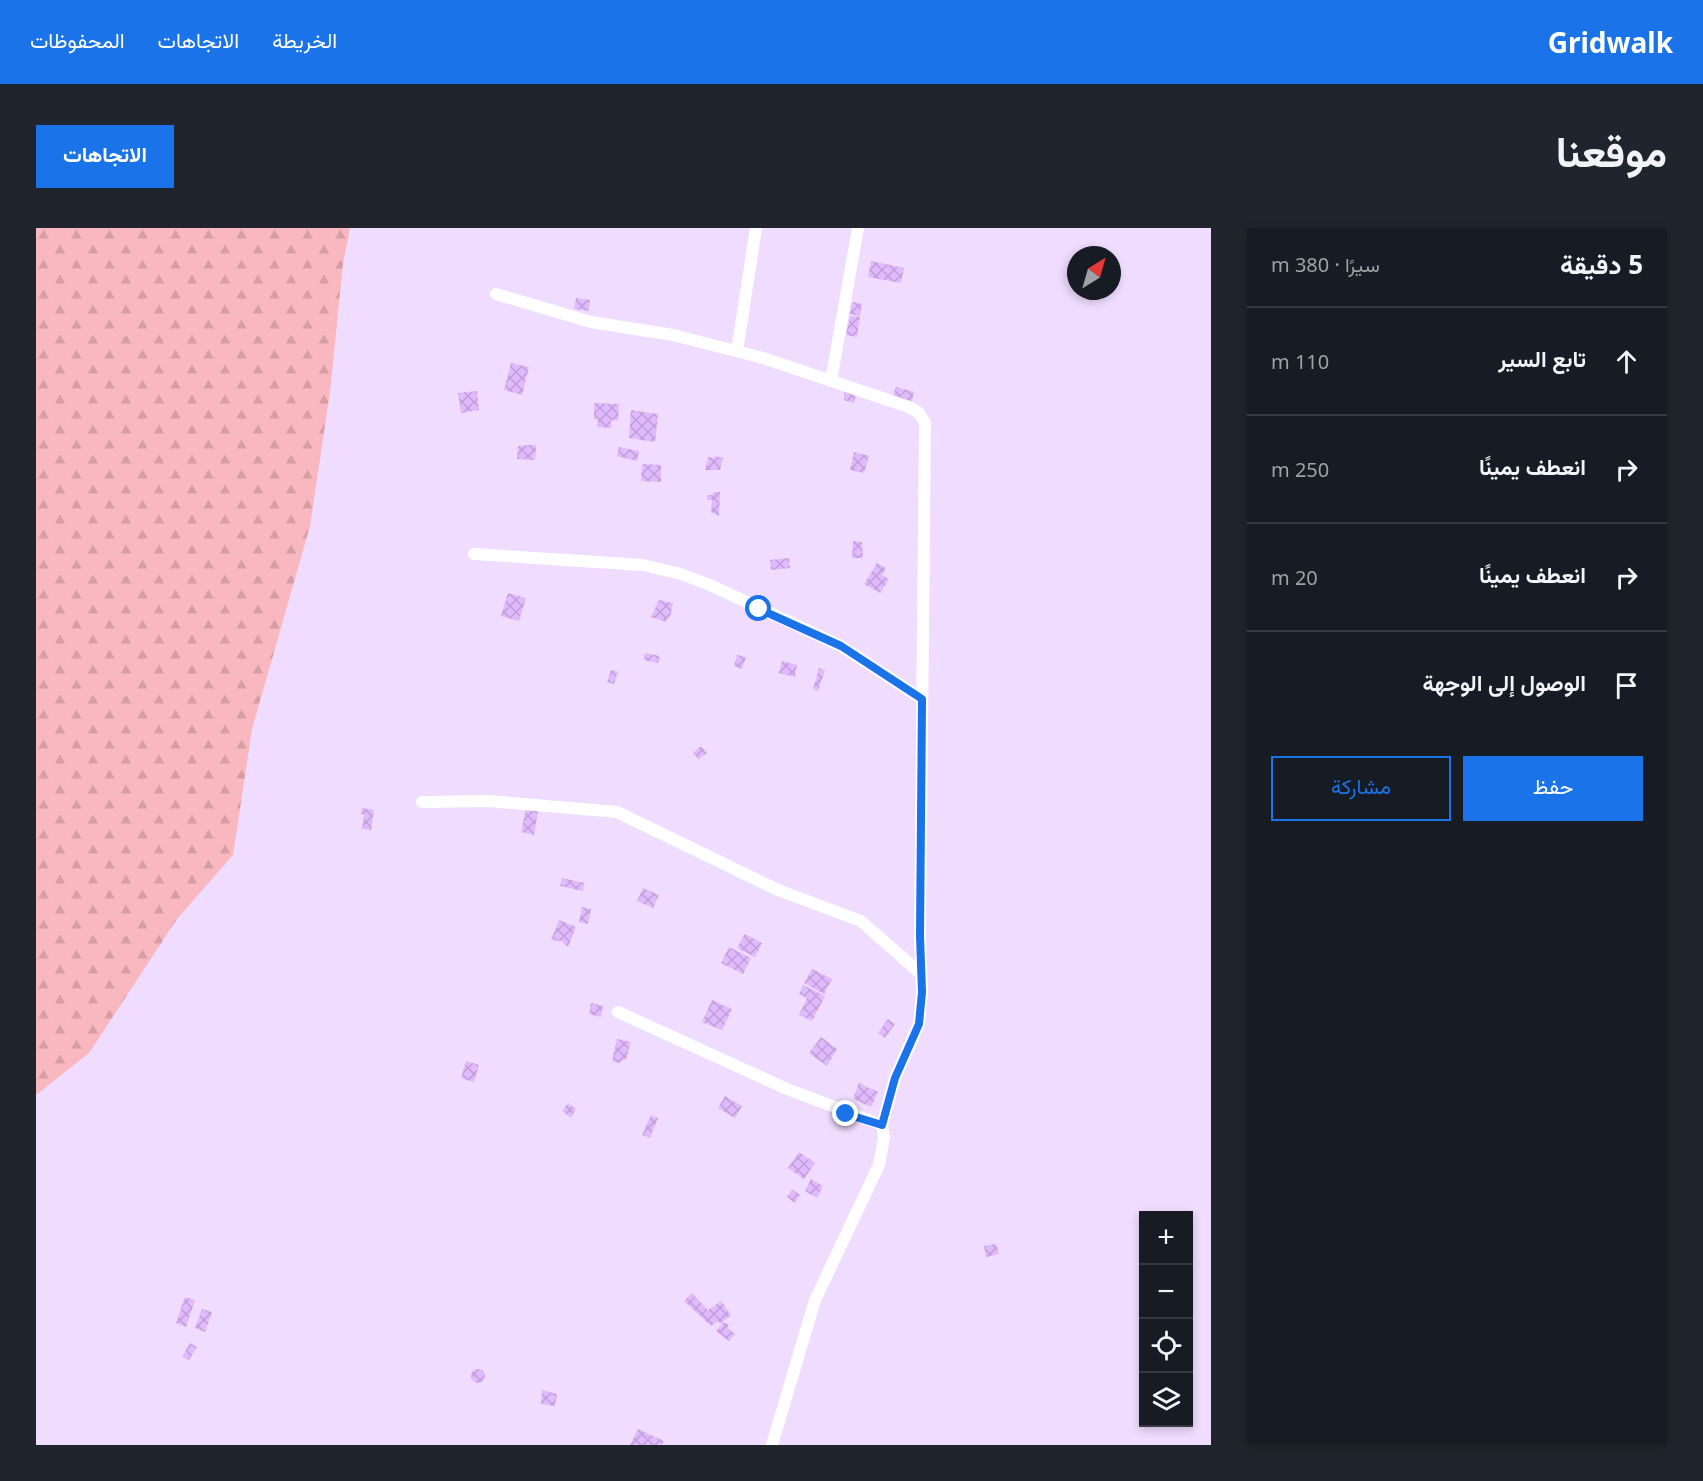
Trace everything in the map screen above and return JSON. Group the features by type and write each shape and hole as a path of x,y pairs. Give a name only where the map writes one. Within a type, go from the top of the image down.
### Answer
{"street":[{"path":"737,351 756,228"},
{"path":"831,381 858,228"},
{"path":"496,294 591,322 673,335 737,351 909,407 919,413 925,423 919,1024 895,1078 882,1125 884,1138 879,1165 815,1300 772,1445"},
{"path":"474,554 643,565 681,574 710,585 841,646 922,699"},
{"path":"422,802 488,801 617,812 778,890 861,921 921,974"},
{"path":"618,1012 787,1089 882,1125"}],"green space":[{"path":"36,228 350,228 343,263 330,392 310,526 252,729 233,855 177,919 89,1053 36,1095"}],"building":[{"path":"871,261 904,268 901,283 868,277"},
{"path":"576,298 590,300 589,311 574,309"},
{"path":"852,302 862,304 860,316 850,314"},
{"path":"850,316 860,317 857,337 846,335"},
{"path":"511,363 529,367 522,395 504,390"},
{"path":"896,387 914,392 911,405 900,402 903,392 899,401 892,399"},
{"path":"477,391 479,410 461,413 458,393"},
{"path":"844,392 856,396 854,403 844,400"},
{"path":"594,403 619,404 618,421 611,420 611,428 597,427 598,420 594,419"},
{"path":"631,410 658,414 655,442 629,438"},
{"path":"536,445 535,460 517,459 518,446"},
{"path":"619,447 639,451 637,461 617,456"},
{"path":"854,452 869,456 864,473 850,470"},
{"path":"715,456 723,458 720,470 705,470 708,457 715,458"},
{"path":"642,464 661,465 661,482 641,481"},
{"path":"713,492 720,492 719,516 711,512 712,500 707,500 707,495 713,495"},
{"path":"853,541 862,542 863,558 852,558"},
{"path":"789,558 790,568 771,570 770,560"},
{"path":"877,563 886,568 882,575 889,579 880,593 864,584"},
{"path":"508,593 526,598 519,621 501,616"},
{"path":"659,600 673,603 670,618 668,617 666,622 651,617"},
{"path":"645,653 660,656 658,663 644,660"},
{"path":"737,655 746,657 742,669 734,666"},
{"path":"782,661 797,665 795,677 779,673"},
{"path":"819,668 825,670 818,691 813,689"},
{"path":"611,670 618,672 614,684 607,682"},
{"path":"701,746 707,753 699,759 693,753"},
{"path":"362,808 374,810 371,830 362,829 364,815 361,814"},
{"path":"526,809 538,811 534,835 521,832"},
{"path":"562,878 584,883 583,891 560,886"},
{"path":"643,888 659,895 653,908 637,901"},
{"path":"582,907 591,909 588,924 579,922"},
{"path":"559,920 576,927 568,947 561,941 551,940"},
{"path":"745,934 762,943 755,957 737,948"},
{"path":"729,947 751,958 743,974 721,963"},
{"path":"812,969 832,979 824,994 804,983"},
{"path":"803,985 825,996 812,1021 799,1015 807,998 799,994"},
{"path":"712,1000 732,1009 722,1030 702,1022"},
{"path":"591,1003 603,1006 601,1017 589,1014"},
{"path":"888,1019 895,1024 885,1038 878,1033"},
{"path":"821,1037 837,1049 827,1066 809,1053"},
{"path":"617,1039 631,1042 626,1059 619,1063 612,1061"},
{"path":"466,1061 479,1065 474,1082 461,1078"},
{"path":"859,1083 878,1092 871,1107 853,1099"},
{"path":"725,1096 742,1106 735,1118 718,1108"},
{"path":"568,1103 576,1109 571,1118 562,1111"},
{"path":"651,1115 658,1118 650,1138 642,1135"},
{"path":"799,1152 815,1163 804,1179 788,1168"},
{"path":"811,1179 823,1186 817,1198 805,1191"},
{"path":"792,1189 800,1195 795,1203 787,1197"},
{"path":"996,1244 999,1254 986,1257 984,1246"},
{"path":"692,1293 708,1310 721,1301 731,1315 720,1324 718,1321 711,1326 684,1301"},
{"path":"185,1297 195,1300 186,1327 176,1323"},
{"path":"202,1309 212,1312 205,1332 195,1328"},
{"path":"724,1322 729,1325 727,1328 735,1334 729,1341 716,1331"},
{"path":"190,1343 197,1347 189,1360 182,1357"},
{"path":"478,1369 483,1371 485,1376 483,1381 478,1383 473,1381 471,1376 473,1371"},
{"path":"542,1390 557,1394 555,1406 541,1404"},
{"path":"638,1429 664,1441 662,1445 630,1445"}],"route":[{"path":"759,609 841,646 922,699 920,936 922,992 919,1024 895,1078 882,1125 846,1114"}]}
